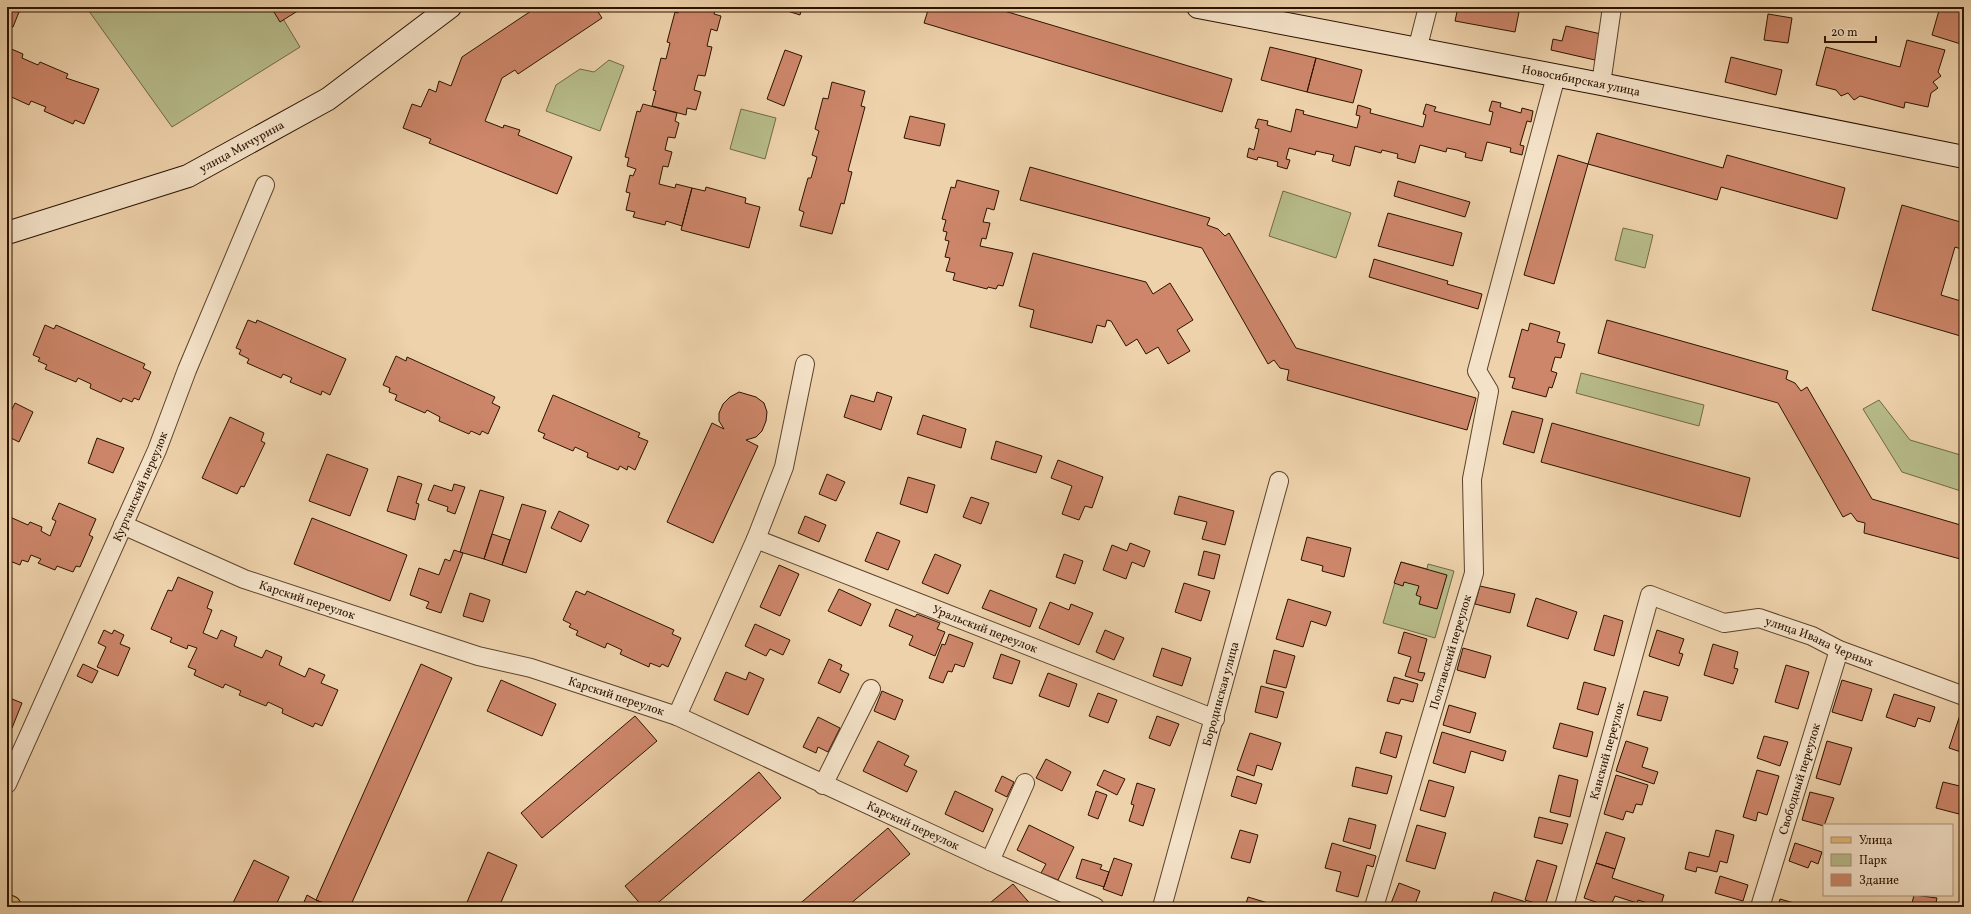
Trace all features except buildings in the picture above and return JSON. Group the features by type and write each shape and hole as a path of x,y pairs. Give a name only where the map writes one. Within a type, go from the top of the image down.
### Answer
{"street":[{"name":"улица Мичурина","path":"7,233 188,176 328,99 450,7"},
{"name":"Новосибирская улица","path":"1198,7 1601,84 1964,157"},
{"path":"1418,50 1428,7"},
{"path":"1601,84 1612,7"},
{"name":"Полтавский переулок","path":"1374,907 1474,573 1472,479 1489,391 1477,370 1556,76"},
{"name":"Курганский переулок","path":"7,784 157,450 187,370 265,185"},
{"path":"677,716 756,539 784,467 805,364"},
{"name":"Бородинская улица","path":"1162,907 1215,719 1279,481"},
{"name":"Карский переулок","path":"124,525 244,579 478,656 531,668 677,716 990,861 1095,907"},
{"name":"Уральский переулок","path":"756,539 1215,719"},
{"name":"улица Ивана Черных","path":"1650,595 1724,623 1759,618 1812,636 1839,650 1964,696"},
{"name":"Канский переулок","path":"1564,907 1650,595"},
{"name":"Свободный переулок","path":"1760,907 1839,650"},
{"path":"824,785 871,689"},
{"path":"990,861 1024,783"}],"green space":[{"path":"86,7 276,7 300,47 172,127"},
{"path":"609,60 624,66 600,131 546,111 556,85 580,69 594,72"},
{"path":"741,109 776,118 765,159 730,149"},
{"path":"1283,191 1351,213 1336,258 1269,236"},
{"path":"1623,228 1653,235 1645,268 1615,260"},
{"path":"1581,373 1704,405 1699,426 1576,393"},
{"path":"1879,400 1910,440 1964,456 1964,492 1902,472 1863,409"},
{"path":"1401,562 1427,569 1428,564 1454,571 1435,638 1383,623"}]}
